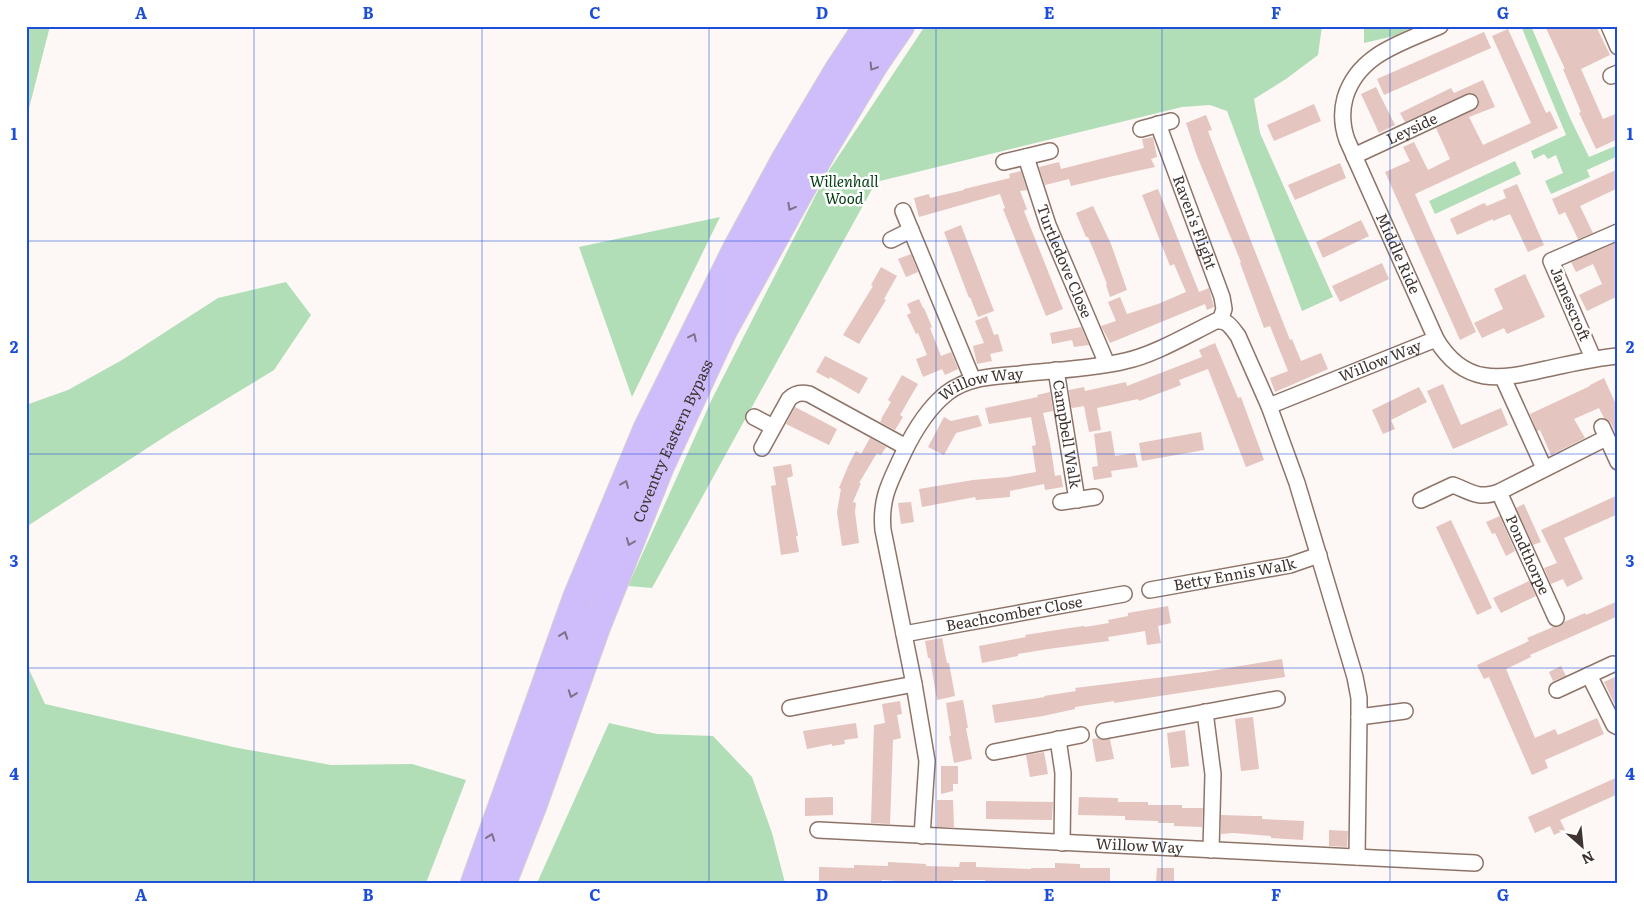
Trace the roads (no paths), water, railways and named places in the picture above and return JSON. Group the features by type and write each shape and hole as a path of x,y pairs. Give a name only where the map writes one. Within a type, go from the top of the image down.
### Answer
{"highway":[{"name":"Coventry Eastern Bypass","path":"475,883 577,598 647,430 754,217 839,70 868,26"},
{"name":"Coventry Eastern Bypass","path":"502,883 533,804 600,618 660,466 724,330 823,149 874,64 900,26"}],"street":[{"name":"Middle Ride","path":"1440,26 1380,54 1359,70 1353,79 1344,102 1342,120 1354,156 1436,339 1453,361 1467,371 1484,377 1514,377 1592,358 1618,356"},
{"path":"1609,26 1618,47"},
{"name":"Leyside","path":"1354,156 1470,102"},
{"name":"Raven's Flight","path":"1141,129 1165,122 1222,297 1224,309 1220,320"},
{"path":"1004,162 1050,151"},
{"name":"Turtledove Close","path":"1026,157 1048,225 1106,364"},
{"path":"903,211 973,380"},
{"path":"891,240 911,230"},
{"name":"Jamescroft","path":"1592,358 1551,261 1618,232"},
{"path":"1220,320 1232,328 1238,336 1268,406 1297,483 1355,677 1359,698 1357,857"},
{"name":"Willow Way","path":"922,836 926,761 914,684 883,530 882,515 886,491 906,447 929,411 940,399 959,386 973,380 1123,362 1144,355 1220,320"},
{"name":"Willow Way","path":"1268,406 1436,339"},
{"name":"Campbell Walk","path":"1056,370 1077,500"},
{"path":"1503,378 1544,468"},
{"path":"762,448 789,398 796,394 805,393 906,447"},
{"path":"754,417 773,427"},
{"path":"1421,500 1453,485 1478,495 1487,496 1499,492 1604,433 1618,462"},
{"name":"Pondthorpe","path":"1499,492 1556,618"},
{"name":"Campbell Walk","path":"1061,502 1095,497"},
{"name":"Betty Ennis Walk","path":"1150,590 1290,564 1319,555"},
{"name":"Beachcomber Close","path":"904,634 1124,594"},
{"path":"1557,690 1613,664"},
{"path":"1589,675 1614,725 1618,728"},
{"path":"790,708 914,684"},
{"path":"1104,731 1277,699"},
{"path":"1359,717 1405,711"},
{"path":"1205,712 1213,774 1211,850"},
{"path":"994,752 1081,735"},
{"path":"1058,739 1063,773 1062,843"},
{"name":"Willow Way","path":"818,830 1475,863"}],"park label":[{"name":"Willenhall Wood","path":"844,190"}]}
